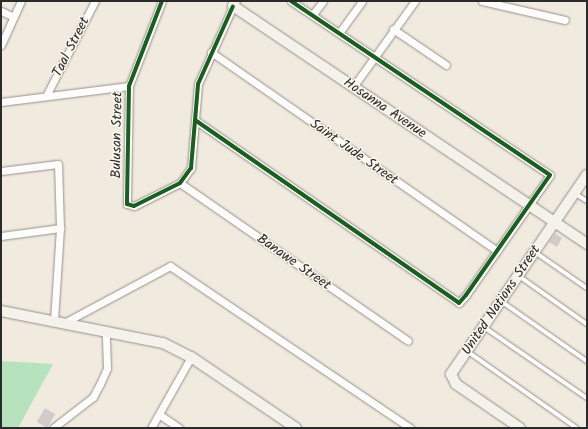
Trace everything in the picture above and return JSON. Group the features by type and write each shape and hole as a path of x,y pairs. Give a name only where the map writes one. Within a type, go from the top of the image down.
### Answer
{"street":[{"path":"1,45 21,1"},
{"name":"Taal Street","path":"48,94 95,1"},
{"name":"Bulusan Street","path":"162,1 129,86 127,204 141,205 180,183"},
{"path":"195,120 459,303 497,251 533,207 550,176 313,14 291,1"},
{"path":"313,14 323,1"},
{"path":"340,33 362,1"},
{"path":"353,87 393,29 415,1"},
{"path":"482,1 565,20"},
{"path":"180,183 191,168 198,84 234,3"},
{"name":"Hosanna Avenue","path":"234,3 353,87 587,244"},
{"path":"1,11 14,17"},
{"path":"393,29 446,65"},
{"name":"Saint Jude Street","path":"211,52 497,251"},
{"path":"1,102 48,94 129,86"},
{"path":"1,171 58,164 60,228 58,323"},
{"name":"United Nations Street","path":"520,428 451,380 451,374 482,326 587,175"},
{"name":"Banawe Street","path":"180,183 408,341"},
{"path":"1,236 60,228"},
{"path":"58,323 170,266 410,428"},
{"path":"1,311 106,334 163,344 191,357 296,428"},
{"path":"53,428 93,397 107,368 106,334"},
{"path":"151,428 160,415 191,357"},
{"path":"160,415 179,428"}],"lane":[{"path":"575,193 587,201"},
{"path":"534,251 587,288"},
{"path":"518,275 587,324"},
{"path":"500,301 587,361"},
{"path":"482,326 587,398"},
{"path":"466,351 577,428"}],"green space":[{"path":"1,361 53,364 18,428 1,428"}],"building":[{"path":"555,234 562,238 557,247 549,242"},
{"path":"45,408 55,414 47,428 37,422"}],"cycle path":[{"path":"162,1 129,86 127,204 134,206 180,183 191,168 198,84 233,6"},
{"path":"195,120 459,303 466,295 550,175 291,1"}]}
